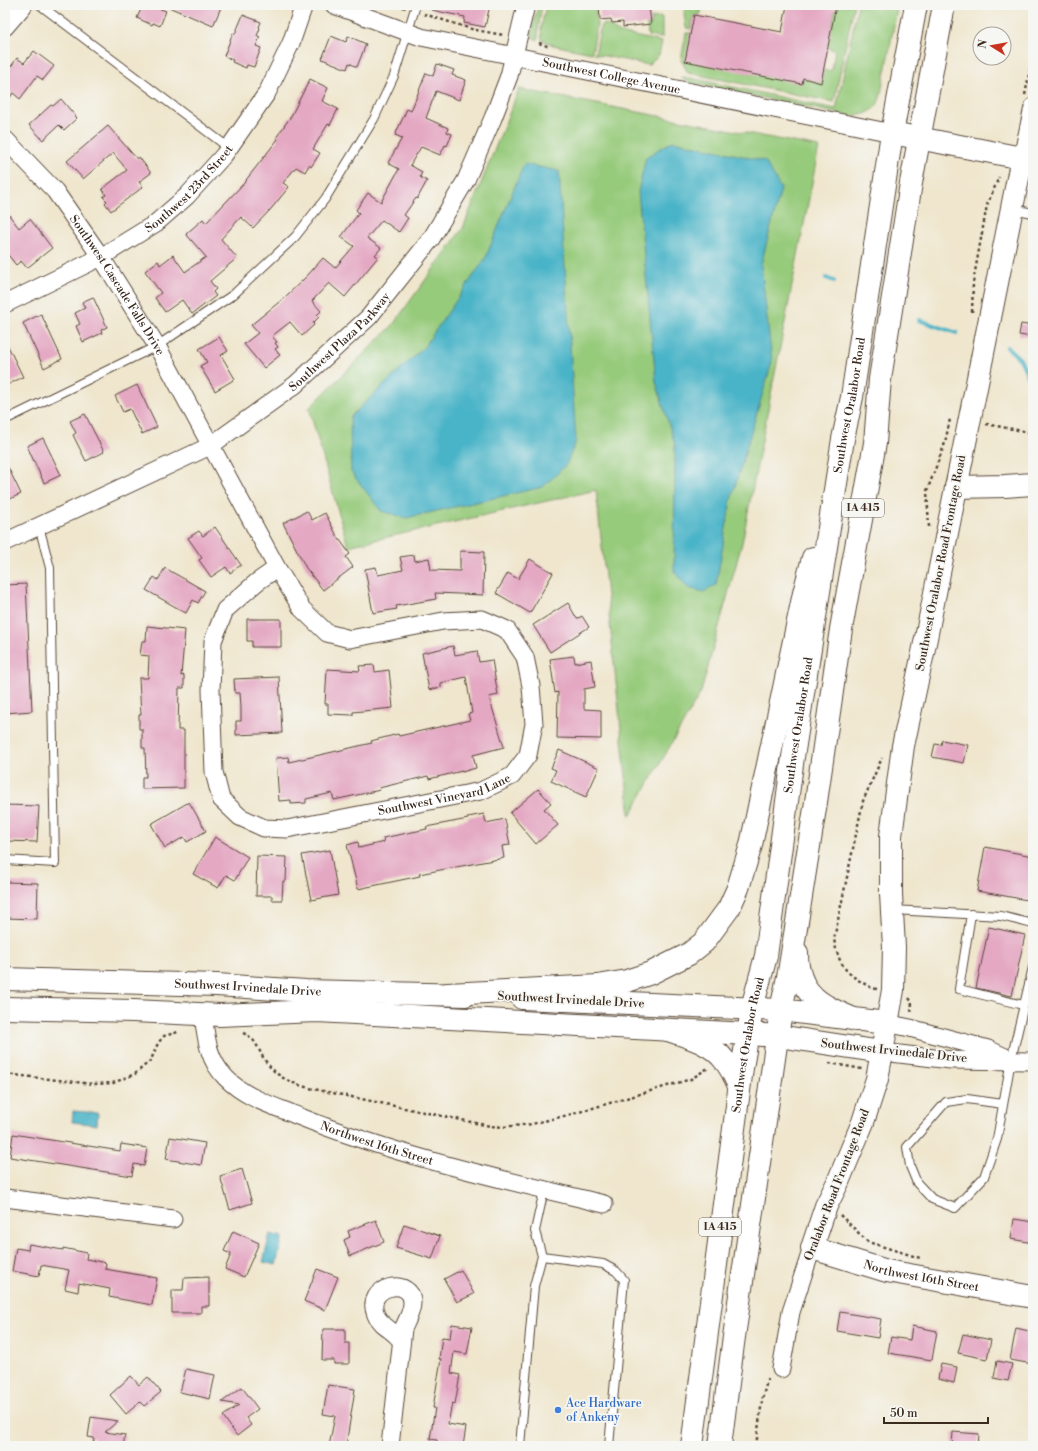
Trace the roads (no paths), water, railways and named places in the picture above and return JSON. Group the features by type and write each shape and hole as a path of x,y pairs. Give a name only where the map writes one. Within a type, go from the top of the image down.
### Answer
{"main road":[{"name":"Southwest Oralabor Road","path":"692,1446 739,1086 753,1009 766,956 793,757 852,397 892,133 916,5"},
{"name":"IA 415","path":"720,1446 781,1010 796,928 841,630 875,443 880,379 910,183 920,138 944,5"},
{"path":"892,133 1022,158"},
{"name":"Southwest Oralabor Road Frontage Road","path":"886,1023 893,990 894,947 890,894 891,836 903,746 956,486 960,420 1023,211 1022,158"},
{"path":"448,994 598,986 627,981 650,973 689,954 704,942 716,927 729,908 738,888 751,845 804,592 844,439"},
{"path":"956,486 1005,486 1033,484"},
{"path":"796,928 797,964 800,977 805,987 813,998 824,1005 856,1020"},
{"name":"Southwest Irvinedale Drive","path":"5,980 217,985 306,991 381,994 448,994 781,1010 886,1023"},
{"name":"Southwest Irvinedale Drive","path":"5,1008 220,1015 317,1011 748,1034 778,1036 880,1062"},
{"name":"Oralabor Road Frontage Road","path":"812,1248 826,1206 838,1182 863,1122 880,1062 886,1023"},
{"path":"668,1030 702,1042 719,1053 726,1062 739,1086"},
{"name":"Northwest 16th Street","path":"812,1248 888,1271 1033,1296"}],"street":[{"path":"5,28 24,5"},
{"name":"Southwest 23rd Street","path":"5,304 101,257 156,223 187,196 228,148 267,93 291,43 304,5"},
{"name":"Southwest College Avenue","path":"334,5 421,37 892,133"},
{"name":"Southwest Plaza Parkway","path":"5,542 210,446 295,385 369,317 431,239 466,180 493,118 509,76 526,5"},
{"name":"Southwest Oralabor Road Frontage Road","path":"1022,158 1033,107"},
{"name":"Southwest Cascade Falls Drive","path":"5,139 55,191 101,257 157,346 210,446"},
{"name":"Southwest Vineyard Lane","path":"210,446 277,568 302,609 327,633 350,639 444,621 482,619 507,630 525,657 531,686 534,724 528,755 512,776 481,791 287,829 264,828 240,817 221,799 214,772 211,690 213,640 225,610 257,582 277,568"},
{"name":"Northwest 16th Street","path":"203,1014 207,1046 213,1061 227,1079 242,1092 356,1138 474,1173 604,1204"},
{"name":"Southwest Irvinedale Drive","path":"886,1023 988,1049 1011,1060"},
{"path":"1011,1060 1033,1061"},
{"name":"Southwest Irvinedale Drive","path":"880,1062 1011,1060"},
{"path":"5,1198 172,1219"},
{"name":"Oralabor Road Frontage Road","path":"781,1369 791,1312 812,1248"},
{"path":"390,1446 401,1341"}],"lane":[{"path":"40,5 228,148"},
{"path":"5,420 157,346 234,294 295,237 325,199 374,118 394,76 415,8"},
{"path":"5,860 55,863 50,568 39,526"},
{"path":"892,910 1001,916 1033,924"},
{"path":"971,914 959,989 1023,1005"},
{"path":"1003,1104 967,1099 946,1102 907,1147 910,1166 917,1182 932,1199 955,1208 984,1177 997,1139 1011,1060 1033,967"},
{"path":"520,1446 534,1286 542,1256 535,1231 544,1190"},
{"path":"542,1256 603,1264 616,1271 624,1280 609,1446"}],"water":[{"path":"673,141 765,161 781,189 761,264 772,362 731,500 716,585 704,592 688,588 674,571 675,445 656,382 638,192 646,157"},
{"path":"524,164 559,171 576,441 566,465 543,487 406,518 381,511 351,472 350,417 424,347 485,259"},
{"path":"73,1111 98,1113 97,1125 72,1122"},
{"path":"270,1234 283,1237 276,1265 263,1262"}],"waterway":[{"path":"826,278 834,281"},
{"path":"919,320 957,333"},
{"path":"1007,347 1020,359 1033,386"}],"place":[{"name":"Ace Hardware of Ankeny","path":"558,1410"}]}
